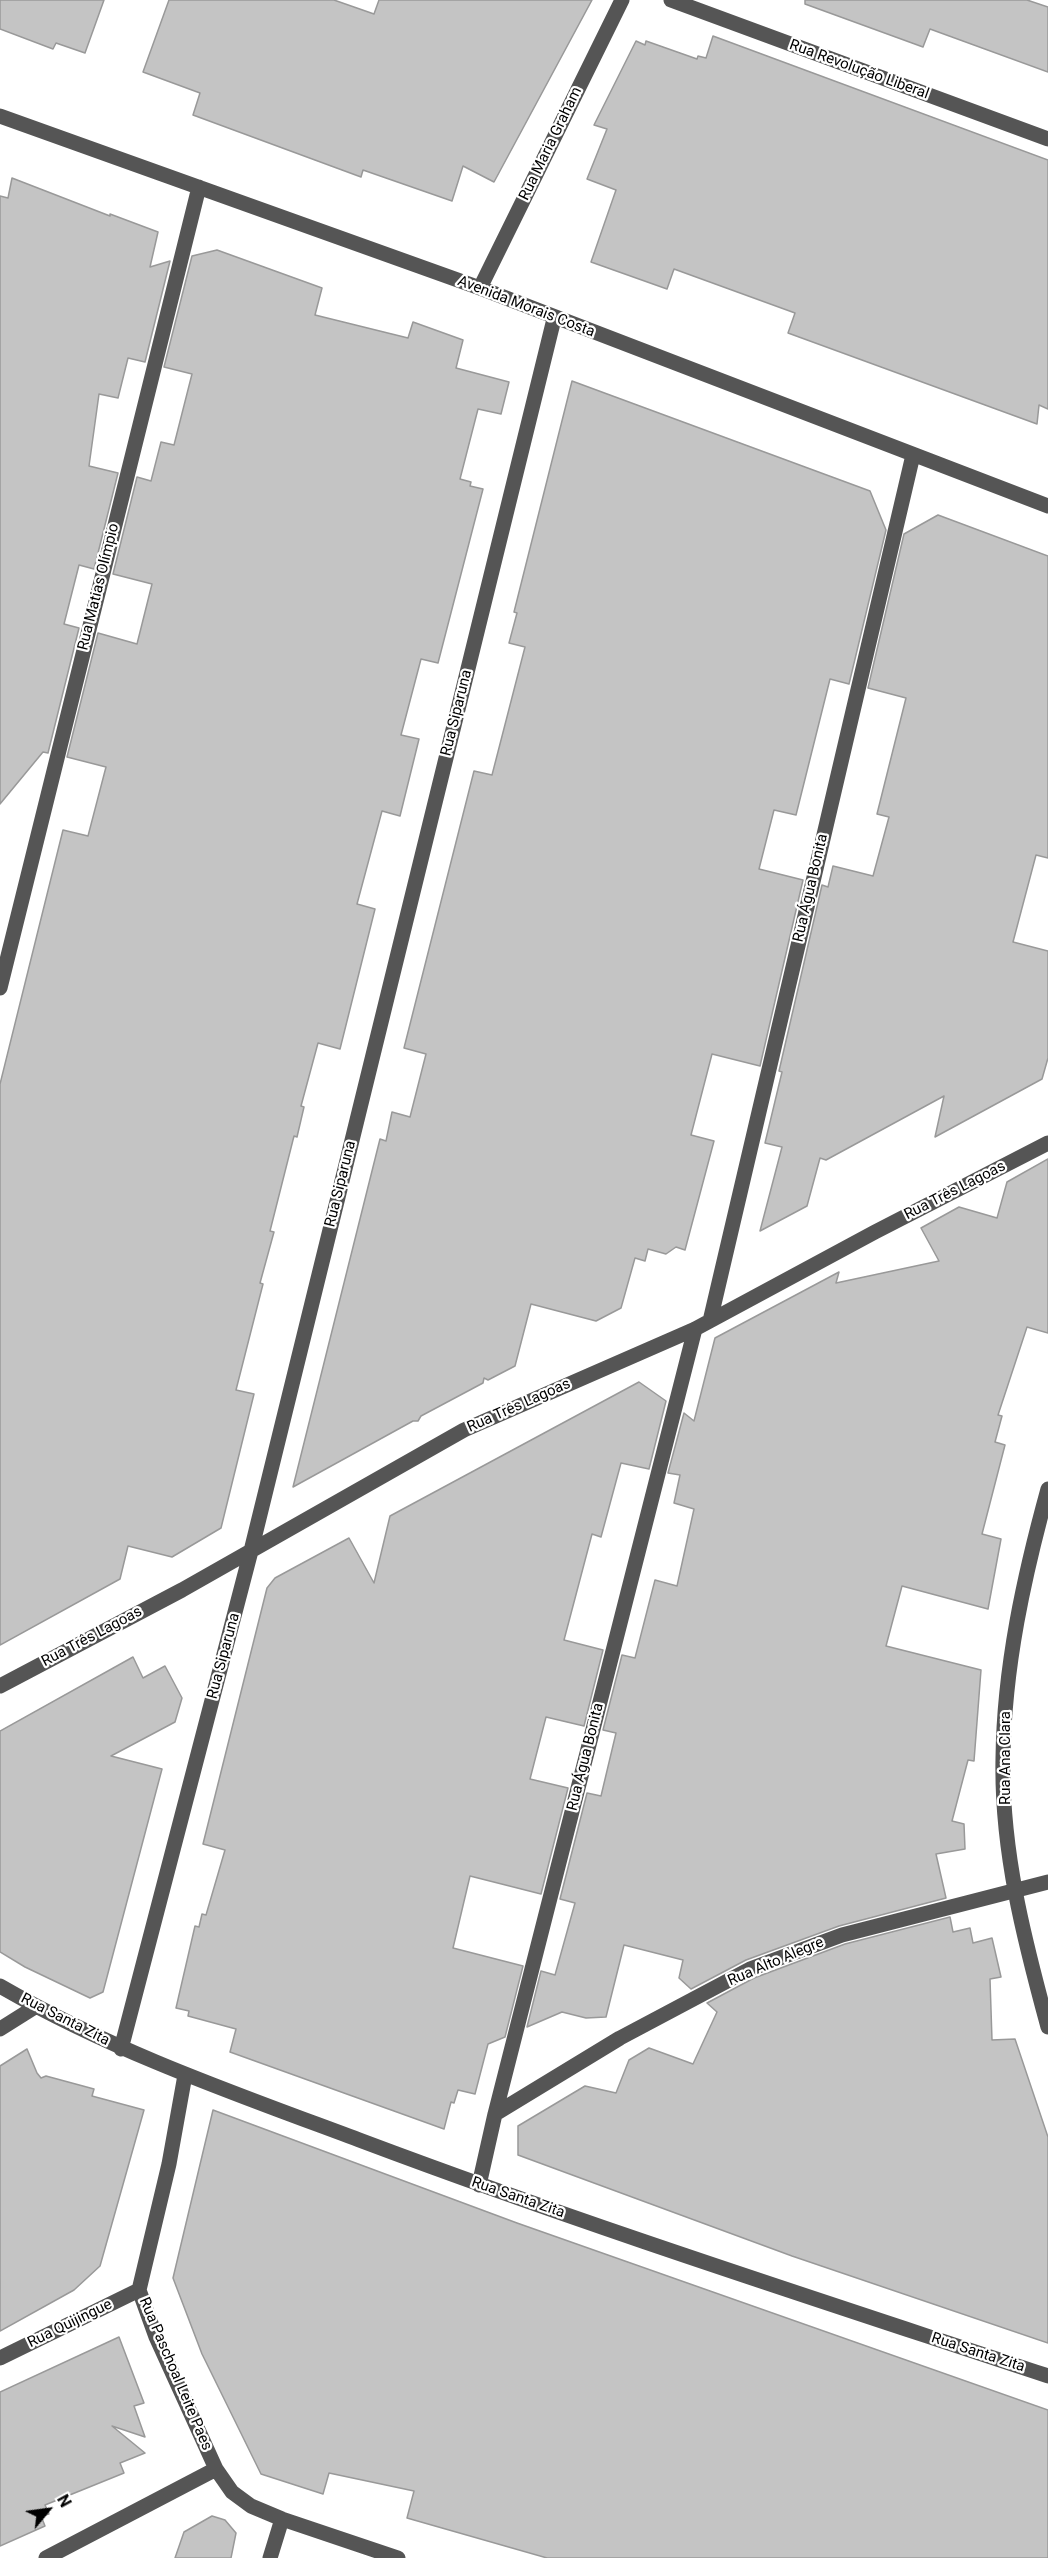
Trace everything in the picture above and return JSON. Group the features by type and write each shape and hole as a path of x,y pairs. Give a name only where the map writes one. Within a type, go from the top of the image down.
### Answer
{"street":[{"name":"Rua Maria Graham","path":"480,288 622,0"},
{"name":"Rua Revolução Liberal","path":"671,0 1048,139"},
{"name":"Avenida Morais Costa","path":"0,116 480,288 1048,506"},
{"name":"Rua Matias Olímpio","path":"0,988 198,187"},
{"name":"Rua Siparuna","path":"121,2049 251,1551 554,318"},
{"name":"Rua Água Bonita","path":"710,1321 913,455"},
{"name":"Rua Três Lagoas","path":"0,1686 251,1551 464,1430 695,1329 874,1232 1048,1143"},
{"name":"Rua Água Bonita","path":"479,2185 495,2114 695,1329"},
{"name":"Rua Ana Clara","path":"1048,1488 1035,1536 1016,1628 1006,1696 1002,1759 1014,1890 1026,1948 1048,2027"},
{"name":"Rua Alto Alegre","path":"495,2114 620,2038 750,1970 842,1935 1048,1882"},
{"name":"Rua Santa Zita","path":"0,1986 35,2007 121,2049 479,2185 1048,2376"},
{"path":"0,2029 35,2007"},
{"name":"Rua Paschoal Leite Paes","path":"185,2075 169,2164 139,2290 156,2337 216,2469 232,2492 251,2506 282,2519 398,2558"},
{"name":"Rua Quijingue","path":"0,2358 139,2290"},
{"path":"46,2558 216,2469"},
{"path":"270,2558 282,2519"}],"building":[{"path":"0,0 104,0 85,53 56,43 53,49 0,29"},
{"path":"169,0 334,0 374,14 379,0 592,0 494,182 463,166 452,201 363,170 361,177 193,115 200,93 143,72"},
{"path":"805,0 1027,0 1048,7 1048,72 930,29 923,47 805,4"},
{"path":"713,36 1048,160 1048,409 1039,405 1037,424 788,333 795,313 674,269 667,289 591,262 616,190 587,179 607,129 594,125 636,41 645,45 646,41 697,59 698,56 706,58"},
{"path":"12,178 158,232 150,267 170,261 145,362 128,358 118,398 99,394 89,466 118,473 94,569 79,565 64,624 79,628 48,753 43,752 0,804 0,196 8,198"},
{"path":"217,250 322,288 315,315 408,338 413,322 463,340 456,368 509,382 501,414 478,409 460,479 471,482 470,486 483,489 438,663 421,659 401,735 419,739 400,816 382,811 357,904 375,909 340,1049 318,1043 301,1106 304,1107 297,1137 294,1136 270,1231 274,1232 260,1283 263,1284 236,1390 254,1394 221,1528 172,1557 128,1546 120,1579 0,1645 0,1084 63,830 88,836 106,767 67,757 98,633 137,644 152,584 113,574 137,477 151,481 161,442 174,445 192,374 164,367 192,256"},
{"path":"572,381 870,491 886,530 849,684 830,679 796,815 774,810 759,869 803,880 760,1066 712,1054 691,1135 714,1141 685,1250 676,1247 666,1254 648,1249 645,1261 635,1258 621,1308 596,1321 531,1304 515,1366 488,1380 484,1378 483,1383 421,1416 418,1421 413,1421 293,1487 380,1139 386,1141 392,1112 410,1117 426,1054 404,1048 474,771 492,775 525,647 509,643 517,613 514,612"},
{"path":"938,515 1048,556 1048,858 1036,855 1013,942 1048,951 1048,1058 1042,1079 935,1137 944,1096 826,1160 820,1158 807,1206 760,1231 782,1147 765,1143 782,1072 779,1071 822,885 828,887 833,866 873,876 889,817 877,814 906,698 868,688 904,534"},
{"path":"1048,1159 1048,1333 1027,1327 998,1415 1002,1416 995,1442 1005,1445 982,1534 1001,1539 988,1609 902,1586 886,1646 981,1670 974,1761 968,1760 952,1821 964,1824 965,1849 936,1854 946,1898 839,1926 746,1960 691,1989 679,1978 683,1960 624,1945 606,2017 586,2018 562,2012 527,2027 541,1971 555,1975 575,1903 560,1899 587,1793 601,1796 616,1733 603,1730 622,1655 635,1658 655,1580 677,1586 694,1509 674,1503 680,1475 668,1473 684,1413 694,1421 715,1338 839,1272 836,1283 939,1261 921,1228 959,1207 997,1218 1007,1182"},
{"path":"639,1382 666,1401 649,1469 621,1463 601,1537 592,1534 564,1640 603,1650 584,1726 546,1717 530,1779 568,1788 541,1894 470,1876 453,1948 523,1966 505,2037 488,2044 475,2094 458,2090 454,2103 451,2102 444,2129 230,2052 236,2029 188,2016 189,2011 176,2008 195,1926 199,1927 202,1914 206,1915 225,1850 203,1844 267,1588 275,1578 349,1538 374,1583 390,1516"},
{"path":"133,1657 143,1678 165,1666 182,1698 175,1722 111,1756 162,1769 103,1992 90,1998 25,1967 0,1952 0,1731"},
{"path":"950,1917 953,1932 970,1928 973,1943 992,1938 1001,1977 990,1979 992,2040 1015,2039 1048,2137 1048,2343 792,2256 518,2155 518,2126 585,2086 616,2093 629,2060 649,2048 693,2064 717,2012 707,2003 754,1978 845,1944"},
{"path":"27,2049 41,2078 46,2076 94,2089 92,2096 144,2110 100,2266 74,2290 0,2331 0,2066"},
{"path":"213,2110 517,2223 1048,2410 1048,2558 547,2558 407,2518 414,2491 329,2473 323,2494 261,2474 202,2354 173,2278"},
{"path":"119,2337 144,2403 134,2406 145,2437 112,2426 145,2453 120,2463 124,2473 45,2505 49,2514 41,2516 45,2526 0,2546 0,2392"},
{"path":"212,2516 225,2520 236,2533 231,2558 175,2558 184,2532"}]}
